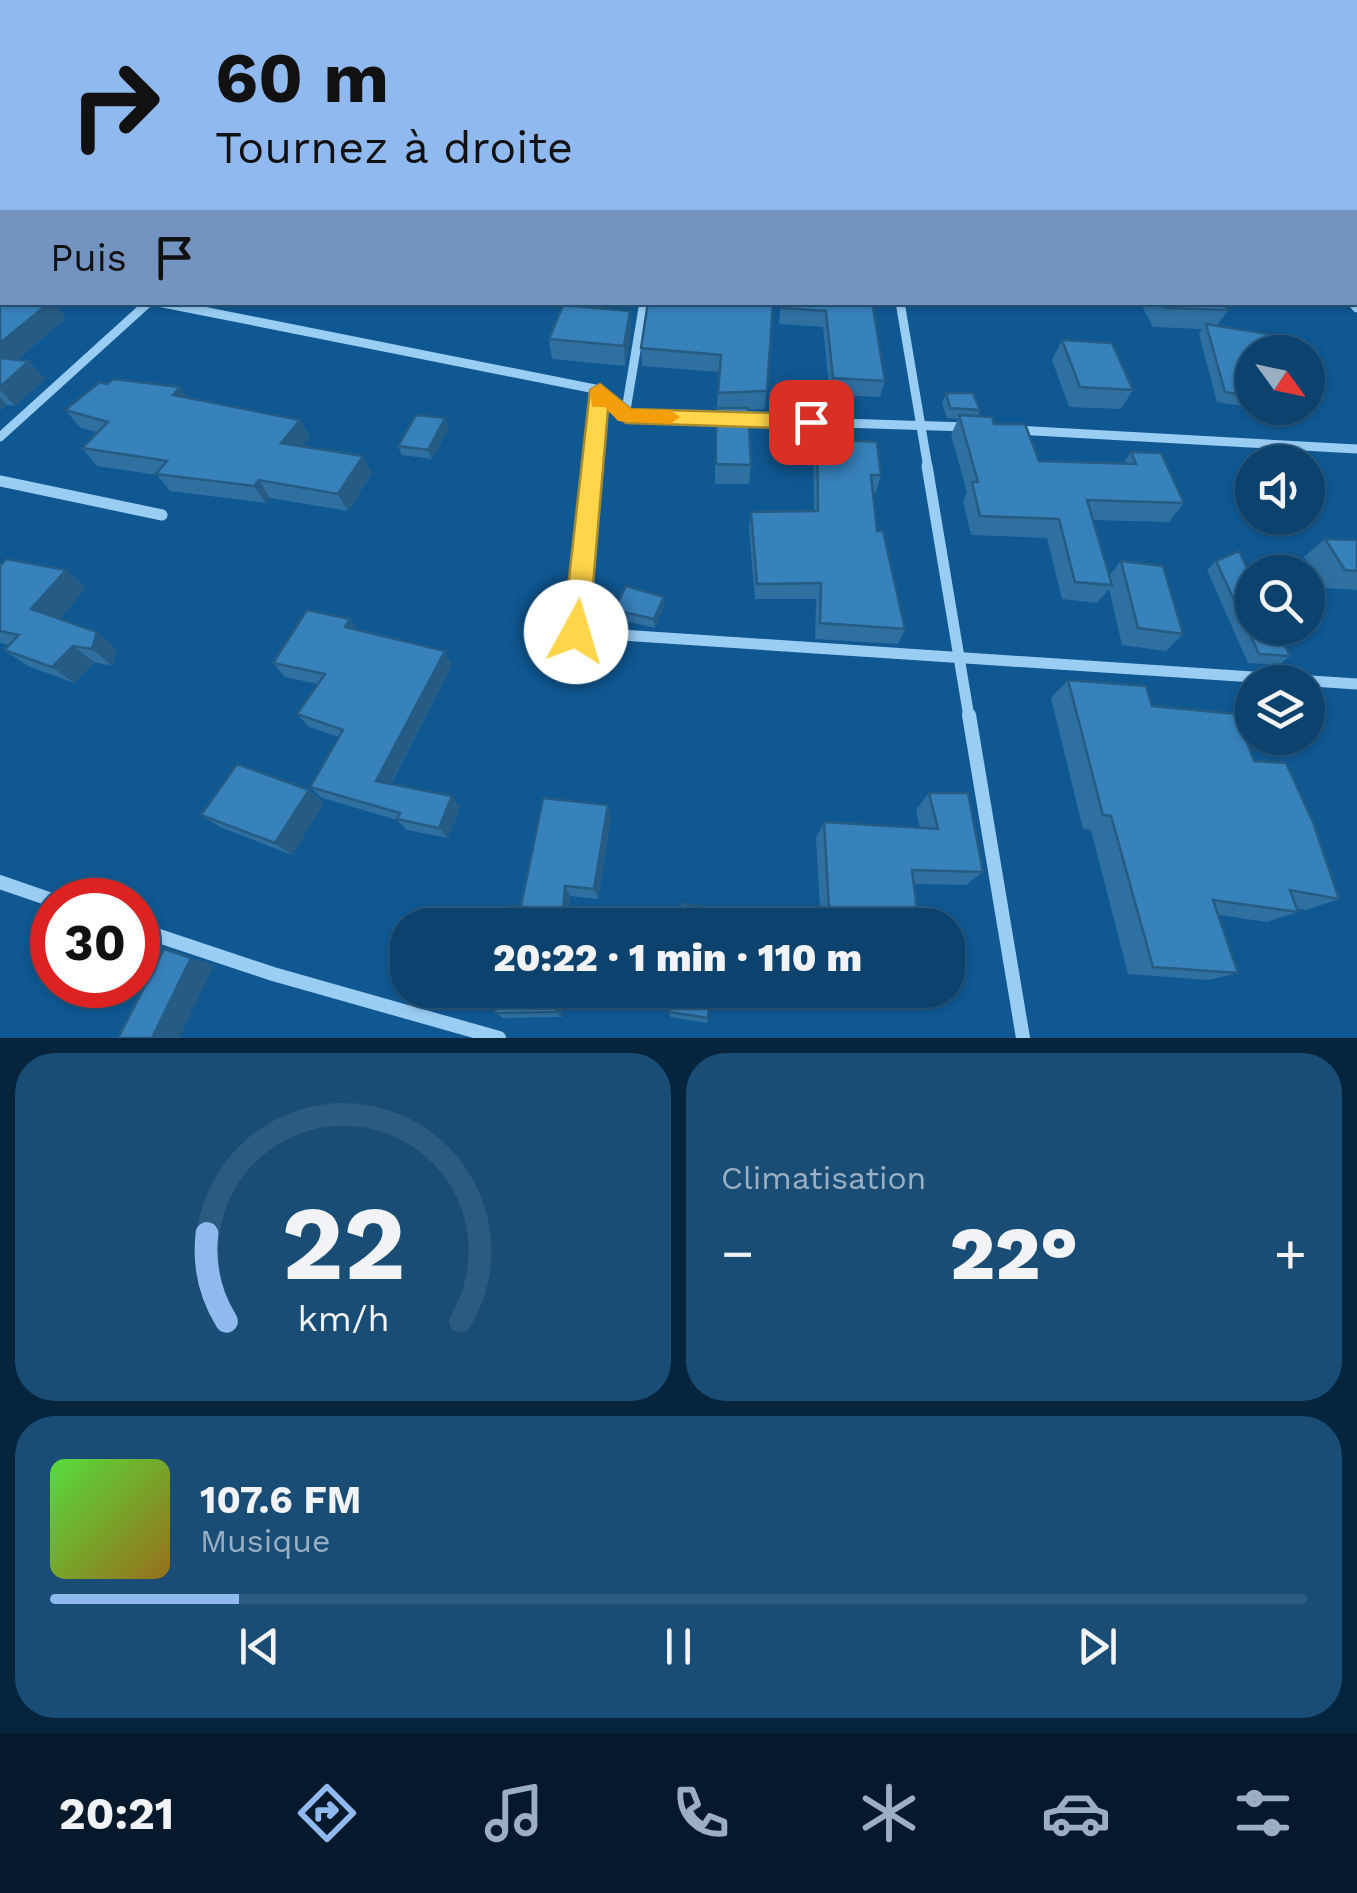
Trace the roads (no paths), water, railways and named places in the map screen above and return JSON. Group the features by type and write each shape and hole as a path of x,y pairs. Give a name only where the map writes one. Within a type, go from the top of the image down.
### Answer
{"street":[{"path":"0,436 146,305"},
{"path":"173,305 600,390 626,416 982,428"},
{"path":"626,416 644,305"},
{"path":"901,305 1023,1038"},
{"path":"600,390 576,632 1357,684"},
{"path":"1001,429 1357,449"},
{"path":"0,481 162,515"},
{"path":"0,882 30,892"},
{"path":"160,935 273,974 500,1038"}]}
